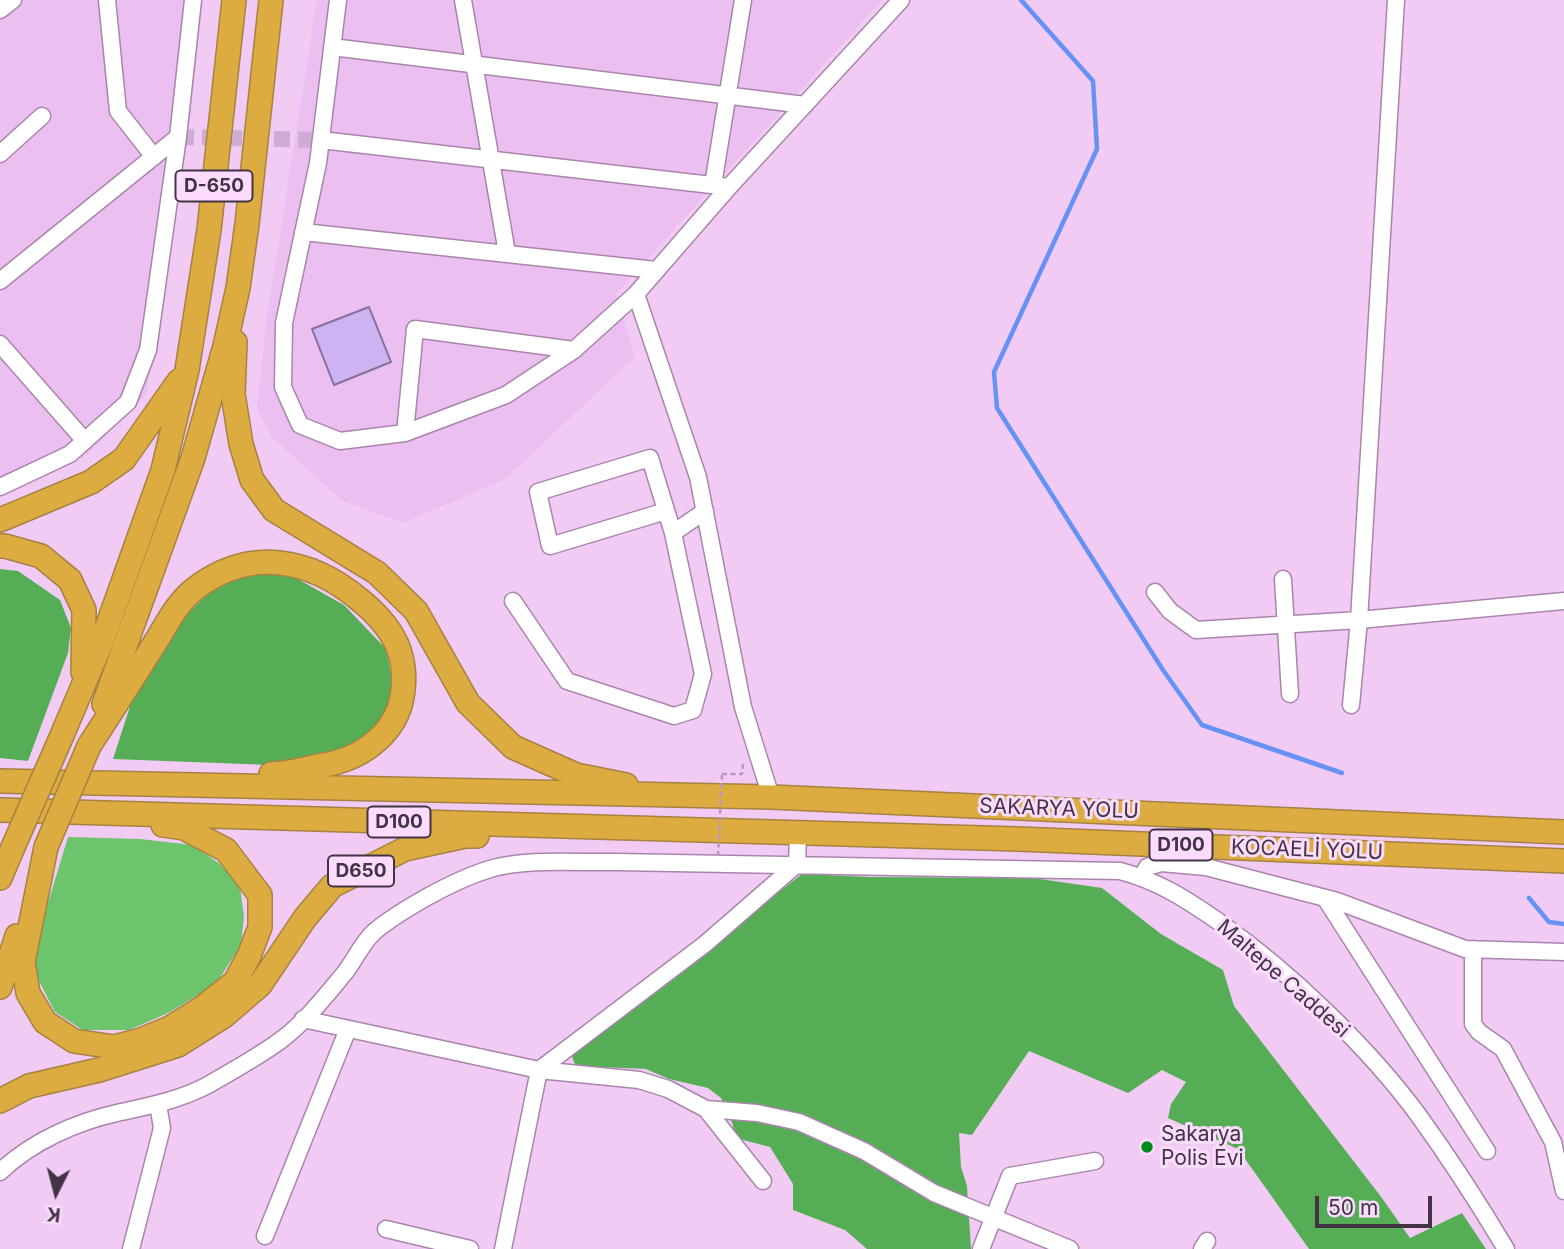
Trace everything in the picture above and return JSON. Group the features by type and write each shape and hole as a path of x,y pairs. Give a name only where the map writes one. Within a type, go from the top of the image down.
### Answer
{"highway":[{"name":"D-650","path":"187,370 209,230 234,0"},
{"name":"D-650","path":"238,288 271,0"},
{"path":"0,987 46,847 89,746 193,458 225,346 238,288"},
{"path":"238,288 233,394 241,444 252,480 274,510 377,573 416,611 468,703 513,747 576,775 681,797"},
{"path":"0,520 91,482 124,459 187,370"},
{"path":"3,868 83,688 163,470 187,370"},
{"path":"0,546 5,545 41,556 70,580 84,610 83,688"},
{"path":"89,746 183,600 205,582 232,569 277,561 323,574 365,604 389,632 403,665 401,704 393,722 367,749 350,758 296,772 144,782"},
{"path":"0,774 37,781"},
{"name":"D100","path":"0,781 144,782 681,797"},
{"name":"SAKARYA YOLU","path":"681,797 771,797 1564,832"},
{"name":"D100","path":"0,810 798,834"},
{"path":"46,847 23,962 28,993 45,1022 74,1041 114,1047 170,1028 202,1008 234,982 249,956 260,927 260,895 226,850 184,828 80,813"},
{"name":"KOCAELİ YOLU","path":"798,834 1018,839 1564,861"},
{"name":"D650","path":"0,1101 29,1086 99,1070 178,1045 224,1016 260,985 305,918 332,886 405,849 465,836 798,834"}],"street":[{"path":"0,10 13,0"},
{"path":"107,0 118,111 154,158"},
{"path":"0,487 70,454 128,402 148,350 178,137 193,0"},
{"path":"338,0 321,140 284,323 282,387 300,425 340,440 405,433 506,395 574,350 636,294 721,186 805,105 901,0"},
{"path":"463,0 507,253"},
{"path":"721,186 729,96 743,0"},
{"path":"1351,705 1359,620 1396,0"},
{"path":"332,47 805,105"},
{"path":"0,154 41,116"},
{"path":"0,281 178,137"},
{"path":"321,140 721,186"},
{"path":"303,232 656,270"},
{"path":"636,294 698,477 743,707 771,797"},
{"path":"405,433 415,329 574,350"},
{"path":"0,344 85,441"},
{"path":"513,601 567,681 674,716 693,709 703,674 673,533 650,458 538,492 550,546 666,511"},
{"path":"673,533 705,511"},
{"path":"1283,579 1290,694"},
{"path":"1155,592 1170,611 1196,630 1359,620 1564,601"},
{"path":"503,1249 539,1070 705,944 797,864 798,834"},
{"name":"Maltepe Caddesi","path":"0,1172 40,1142 65,1130 114,1113 158,1104 215,1081 282,1039 346,972 372,934 397,914 457,881 492,868 538,863 797,864 1120,871 1142,877 1188,900 1248,943 1366,1053 1418,1115 1506,1249"},
{"path":"1142,877 1147,867 1161,863 1206,867 1325,898 1465,949 1564,952"},
{"path":"1325,898 1487,1151"},
{"path":"1473,949 1473,1024 1479,1032 1503,1049 1553,1142 1564,1191"},
{"path":"303,1019 539,1070 639,1080 668,1089 706,1109 757,1114 799,1122 864,1151 934,1193 1070,1249"},
{"path":"265,1236 348,1029"},
{"path":"131,1249 162,1128 158,1104"},
{"path":"706,1109 763,1181"},
{"path":"981,1249 1010,1176 1096,1161"},
{"path":"386,1229 470,1249"}],"path":[{"path":"718,856 722,774 743,772"}],"shaded area":[{"path":"0,0 203,0 189,129 146,395 85,457 0,496"},
{"path":"317,0 882,0 616,294 635,357 504,480 403,523 341,500 272,437 257,410 266,323"}],"green space":[{"path":"0,569 18,571 60,600 71,628 68,653 28,761 0,758"},
{"path":"260,572 296,578 344,605 386,649 395,693 374,730 339,751 297,766 113,759 134,694 174,627 219,583"},
{"path":"68,837 140,839 193,845 220,864 240,886 244,917 241,945 216,984 168,1013 129,1030 83,1030 55,1012 39,981 35,961 41,926"},
{"path":"802,874 1033,878 1102,888 1161,934 1223,970 1234,1006 1410,1238 1462,1213 1486,1249 1309,1249 1238,1149 1168,1118 1171,1104 1186,1082 1162,1070 1128,1093 1029,1051 972,1135 959,1133 961,1167 967,1186 971,1249 867,1249 845,1230 793,1210 793,1184 770,1147 732,1137 733,1125 721,1098 708,1088 669,1079 646,1069 602,1067 595,1073 578,1071 572,1057 583,1044"}],"building":[{"path":"369,307 391,362 334,385 312,329"}],"waterway":[{"path":"1021,0 1093,81 1097,149 994,372 997,408 1163,670 1202,725 1342,773"},
{"path":"1529,898 1549,922 1564,924"}],"tunnel":[{"path":"178,137 321,140"}],"place":[{"name":"Sakarya Polis Evi","path":"1147,1147"}]}
